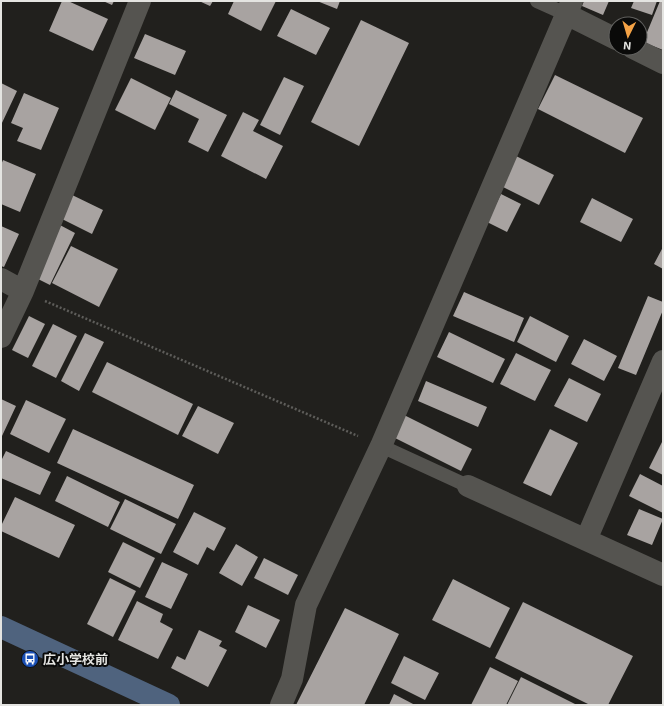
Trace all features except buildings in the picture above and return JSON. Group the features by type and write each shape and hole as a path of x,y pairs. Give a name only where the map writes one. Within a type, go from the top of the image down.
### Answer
{"street":[{"path":"1,337 22,291 140,1"},
{"path":"281,705 292,679 306,605 381,446 569,8 608,34"},
{"path":"648,56 663,63"},
{"path":"1,279 22,291"},
{"path":"586,540 663,361"},
{"path":"468,486 663,575"},
{"path":"1,627 169,705"}],"lane":[{"path":"537,1 569,8"},
{"path":"381,446 468,486"}],"path":[{"path":"22,291 381,446"}],"place":[{"name":"広小学校前","path":"30,659"}]}
